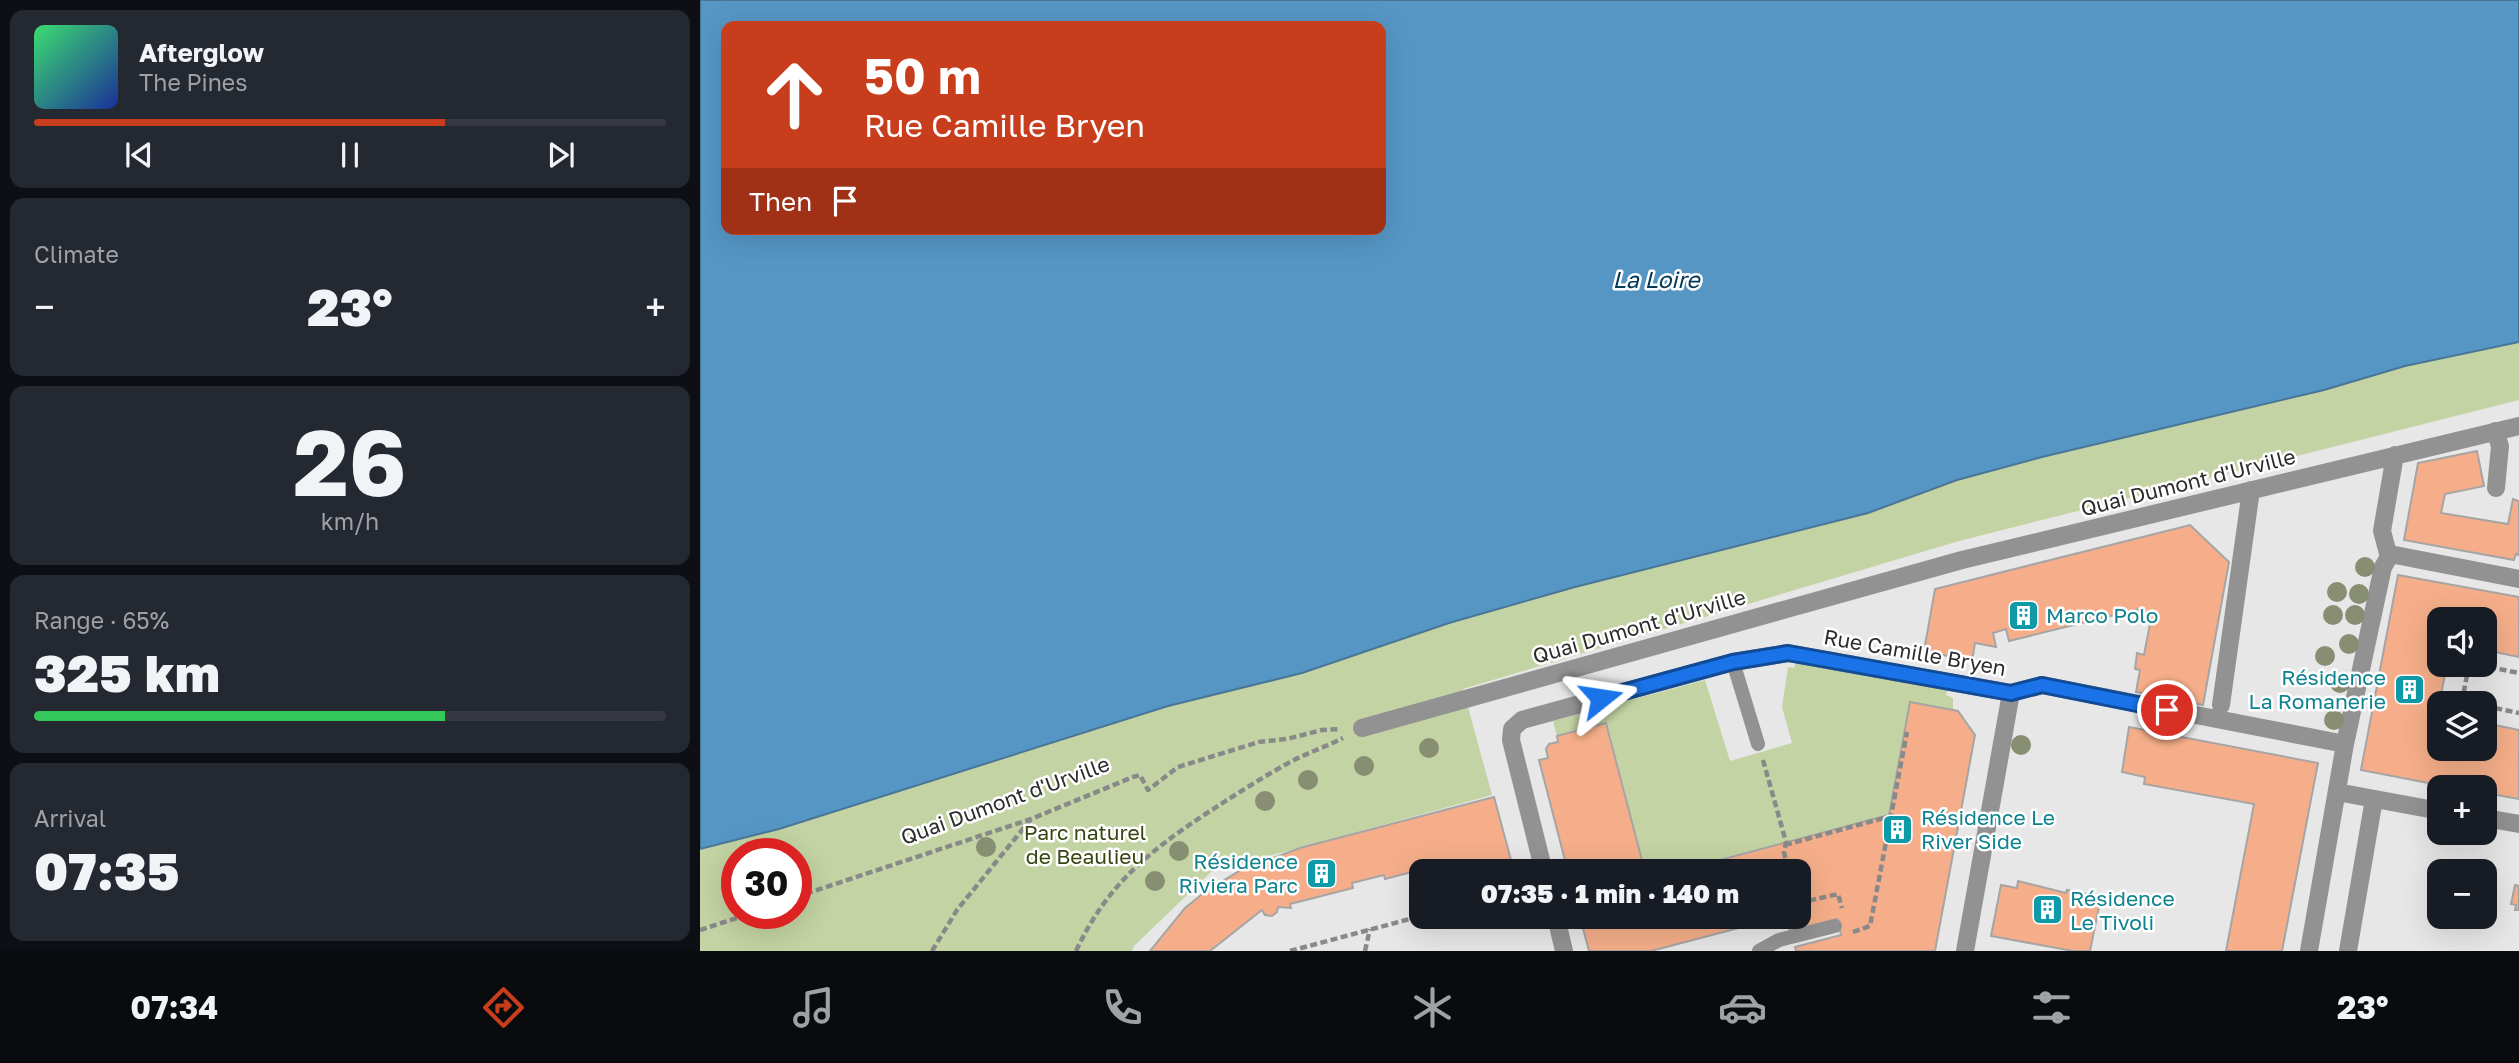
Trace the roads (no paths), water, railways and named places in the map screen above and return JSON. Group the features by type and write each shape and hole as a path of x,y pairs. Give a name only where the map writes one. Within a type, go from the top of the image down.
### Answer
{"street":[{"name":"Quai Dumont d'Urville","path":"1362,728 1962,560 2519,426"},
{"path":"2495,431 2500,446 2496,488"},
{"path":"2389,557 2382,531 2395,455"},
{"path":"2221,705 2251,490"},
{"path":"2309,951 2345,744 2383,567 2389,557 2395,555 2519,579"},
{"name":"Rue Camille Bryen","path":"1733,662 1788,653 2011,693 2042,685 2345,744"},
{"path":"1541,859 1511,740 1512,729 1522,720 1733,662"},
{"path":"1965,951 2011,693"},
{"path":"2337,792 2427,809"},
{"path":"2348,951 2374,799"},
{"path":"2497,820 2519,824"},
{"path":"1559,929 1564,951"}],"lane":[{"path":"1733,662 1758,744"},
{"path":"1759,951 1779,940 1843,926"}],"water":[{"name":"La Loire","path":"700,0 2519,0 2519,342 2405,366 2324,390 2042,457 1957,480 1868,513 1575,587 1449,623 1302,673 1168,706 779,829 743,838 721,838 721,844 700,849"}],"place":[{"name":"Marco Polo","path":"2023,615"},
{"name":"Résidence La Romanerie","path":"2409,689"},
{"name":"Résidence Le River Side","path":"1898,829"},
{"name":"Résidence Riviera Parc","path":"1321,873"},
{"name":"Résidence Le Tivoli","path":"2047,910"}],"park label":[{"name":"Parc naturel de Beaulieu","path":"1085,844"}]}
